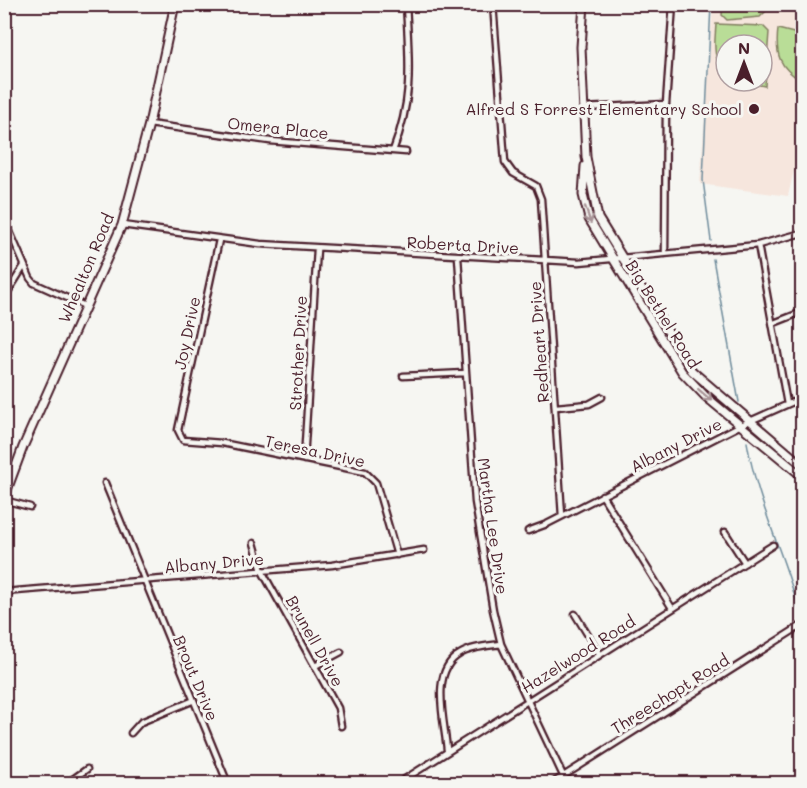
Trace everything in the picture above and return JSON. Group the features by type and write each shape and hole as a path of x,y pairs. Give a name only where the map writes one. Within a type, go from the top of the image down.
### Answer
{"main road":[{"name":"Whealton Road","path":"4,499 23,447 122,225 149,124 175,4"},
{"name":"Big Bethel Road","path":"584,4 581,47 583,108 586,157 596,213 677,350 704,384 802,465"},
{"name":"Big Bethel Road","path":"586,157 583,185 585,207 594,230 670,354 691,383 802,476"},
{"path":"670,354 677,350"}],"street":[{"path":"393,151 406,112 410,88 406,4"},
{"name":"Redheart Drive","path":"493,4 502,149 505,162 513,173 531,182 540,191 562,516"},
{"path":"665,254 666,104 673,4"},
{"path":"583,108 666,104"},
{"name":"Omera Place","path":"149,124 270,141 406,152"},
{"path":"4,218 24,266 34,283 85,306"},
{"name":"Roberta Drive","path":"122,225 219,240 317,249 546,260 612,260 758,246 802,233"},
{"name":"Joy Drive","path":"178,430 219,240"},
{"path":"758,246 774,322 787,404"},
{"name":"Strother Drive","path":"304,460 317,249"},
{"name":"Martha Lee Drive","path":"458,257 475,502 501,644 526,701 567,783"},
{"path":"4,298 24,266"},
{"path":"774,322 802,312"},
{"path":"403,376 465,373"},
{"path":"556,407 589,404 602,397"},
{"name":"Albany Drive","path":"528,531 749,421 802,398"},
{"name":"Teresa Drive","path":"178,430 183,440 222,443 365,472 372,476 397,555"},
{"name":"Brout Drive","path":"105,483 192,701 228,783"},
{"path":"602,495 672,608"},
{"path":"4,499 30,507"},
{"path":"724,532 745,563"},
{"name":"Brunell Drive","path":"254,543 262,571 338,708 341,726"},
{"name":"Hazelwood Road","path":"397,783 773,545"},
{"name":"Albany Drive","path":"4,592 332,565 424,550"},
{"path":"575,614 600,655"},
{"name":"Threechopt Road","path":"551,783 802,625"},
{"path":"447,750 442,691 446,669 460,653 501,644"},
{"path":"315,666 341,652"},
{"path":"131,733 141,722 192,701"},
{"path":"66,783 87,769"}],"shaded area":[{"name":"Alfred S Forrest Elementary School","path":"713,5 802,5 802,136 788,196 700,184"}],"green space":[{"path":"723,4 772,5 760,17 727,20 722,15"},
{"path":"716,24 763,26 769,32 769,33 716,33"},
{"path":"778,29 802,35 802,81 788,71 780,60 777,46"}],"waterway":[{"path":"711,4 703,180 711,241"},
{"path":"713,259 739,402"},
{"path":"747,442 757,486 800,614"}],"place":[{"name":"Alfred S Forrest Elementary School","path":"754,109"}]}
